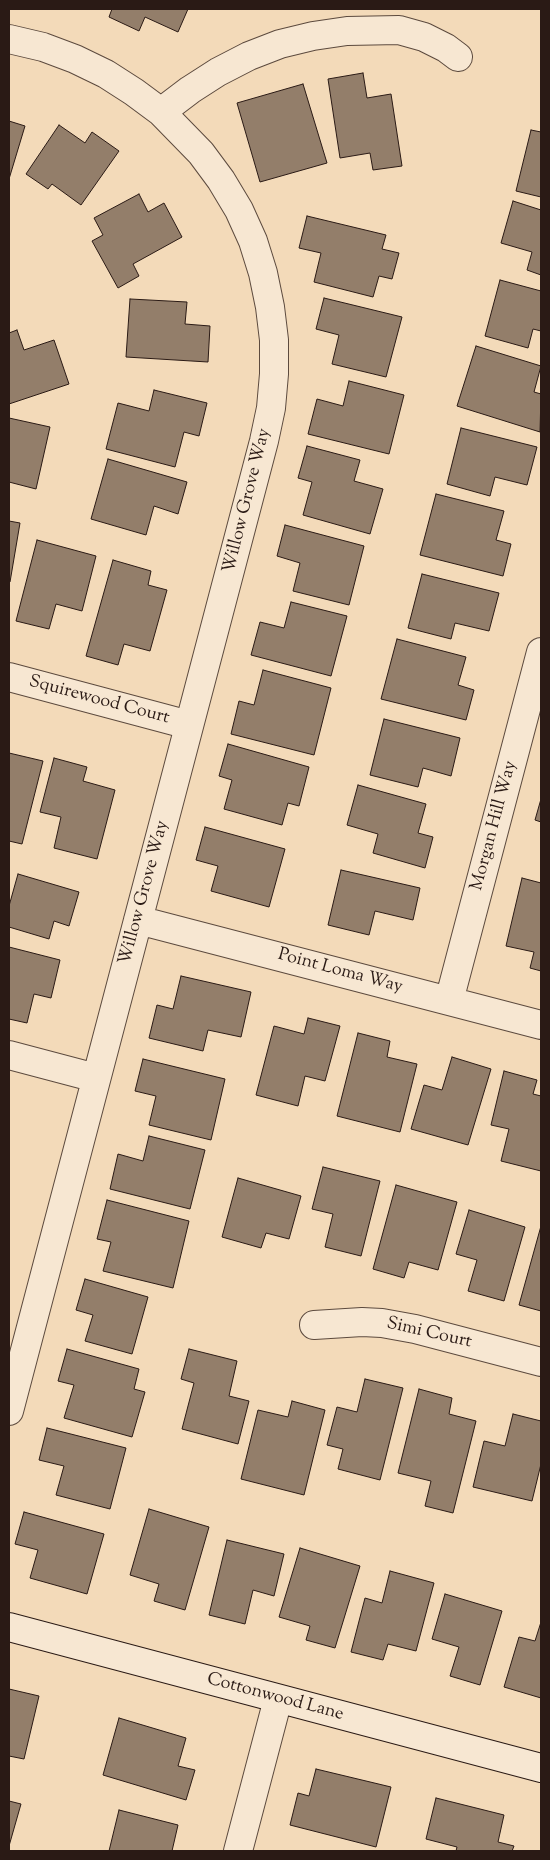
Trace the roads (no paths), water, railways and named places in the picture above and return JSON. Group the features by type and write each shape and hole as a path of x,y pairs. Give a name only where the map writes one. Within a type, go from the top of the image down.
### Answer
{"street":[{"path":"161,112 190,90 241,60 280,44 313,36 346,31 399,30 424,36 458,57"},
{"name":"Willow Grove Way","path":"9,40 42,47 75,59 106,74 161,112 201,154 221,180 239,210 253,241 263,273 274,340 273,391 264,441 9,1411"},
{"name":"Morgan Hill Way","path":"449,1001 541,657"},
{"name":"Squirewood Court","path":"9,677 190,725"},
{"name":"Point Loma Way","path":"138,920 541,1025"},
{"path":"9,1056 96,1078"},
{"name":"Simi Court","path":"314,1325 362,1322 382,1323 415,1329 541,1362"},
{"name":"Cottonwood Lane","path":"9,1627 541,1768"},
{"path":"238,1851 278,1699"}]}
